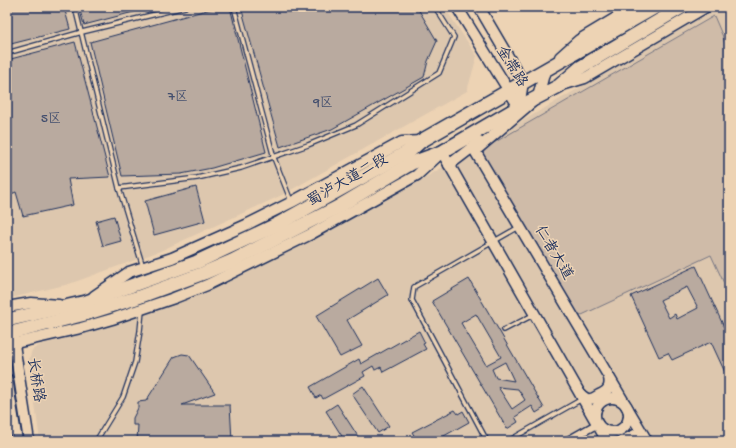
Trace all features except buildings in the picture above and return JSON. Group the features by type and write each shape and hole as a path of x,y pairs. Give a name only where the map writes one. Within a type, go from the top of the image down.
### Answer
{"highway":[{"name":"蜀泸大道二段","path":"7,320 86,302 168,274 225,250 330,196 411,150 421,141 508,90 655,7"},
{"name":"蜀泸大道二段","path":"9,336 136,298 204,273 271,241 336,208 412,163 444,151 519,107 559,86 581,66 682,7"},
{"path":"573,54 581,66"},
{"path":"437,132 444,151"}],"street":[{"name":"金带路","path":"457,7 519,107"},
{"name":"金带路","path":"479,7 523,82 519,107"},
{"path":"449,165 538,97 545,70 579,40 634,7"},
{"path":"559,86 585,78 706,7"},
{"name":"仁者大道","path":"538,97 475,151 645,438"},
{"path":"86,302 129,272 172,258 202,246 292,202 402,142 421,141"},
{"path":"9,336 81,328 142,309 207,285 310,234 417,175 444,151 449,165 607,441"},
{"path":"7,307 31,303 69,306"},
{"name":"长桥路","path":"9,336 29,441"},
{"path":"582,397 590,400 605,392 609,388 609,377"},
{"name":"长桥路","path":"7,379 17,441"},
{"path":"611,399 619,400 628,409 629,416 627,423 619,431 607,432 597,424 595,415 596,411 603,401 611,399"},
{"path":"567,441 597,424"},
{"path":"622,441 637,434 645,438"}],"lane":[{"path":"74,7 82,32 119,188 143,267"},
{"path":"7,53 82,32 185,7"},
{"path":"234,7 274,158 292,202"},
{"path":"119,188 197,178 241,168 274,158 356,125 439,74 454,37 435,7"},
{"path":"487,441 412,300 414,287 493,243 520,226"},
{"path":"96,441 123,397 135,362 142,309"},
{"path":"504,330 535,315"},
{"path":"508,441 582,397"}],"shaded area":[{"path":"7,7 444,7 477,56 467,91 282,195 160,251 69,284 7,299"},
{"path":"719,7 729,7 729,441 40,441 29,360 32,350 45,342 152,312 230,281 325,232 426,177"},
{"path":"714,16 723,37 729,60 729,294 711,255 569,321 480,161 485,148"}]}
